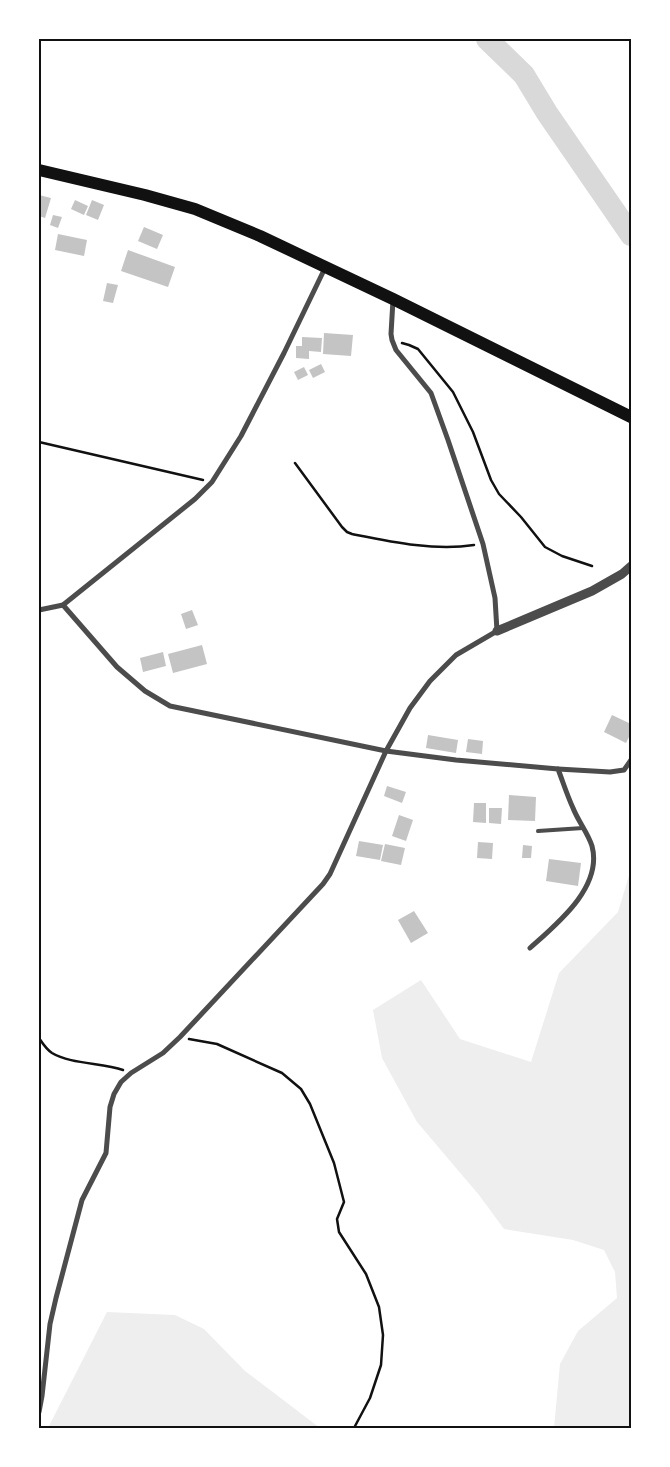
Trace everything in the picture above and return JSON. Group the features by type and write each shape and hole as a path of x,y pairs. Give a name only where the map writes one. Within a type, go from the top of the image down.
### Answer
{"highway":[{"path":"39,170 195,209 260,236 393,299 631,417"}],"street":[{"path":"39,610 63,605 195,499 212,482 241,436 325,268"},
{"path":"393,299 392,340 396,350 431,393 483,544 495,598 497,631"},
{"path":"39,1412 50,1324 82,1200 106,1153 110,1106 121,1082 131,1073 163,1053 180,1037 330,874 386,751 410,708 430,681 456,655 497,631 592,591 622,574 631,566"},
{"path":"63,605 117,666 145,691 170,706 386,751 456,760 610,772 624,770 631,760"},
{"path":"530,948 565,916 577,901 590,878 594,861 592,845 573,809 558,769"}],"lane":[{"path":"538,831 583,828"}],"path":[{"path":"392,340 409,344 418,350 453,392 473,432 491,480 499,494 521,517 545,547 562,556 592,566"},
{"path":"39,442 212,482"},
{"path":"295,463 347,532 408,544 462,547 483,544"},
{"path":"180,1037 217,1044 282,1073 301,1089 310,1104 334,1163 344,1202 337,1219 339,1232 366,1274 378,1307 383,1336 381,1366 370,1398 354,1428"},
{"path":"39,1038 44,1046 64,1058 112,1066 131,1073"}],"shaded area":[{"path":"631,869 631,1428 554,1428 560,1364 578,1331 617,1298 615,1272 604,1250 573,1240 504,1229 479,1195 417,1122 382,1058 373,1010 421,980 460,1039 531,1062 559,973 618,912"},
{"path":"107,1312 175,1315 204,1329 245,1371 320,1428 48,1428"}],"building":[{"path":"39,195 51,198 45,218 39,216"},
{"path":"75,200 88,206 84,215 71,209"},
{"path":"92,200 104,205 98,220 86,215"},
{"path":"53,215 62,217 58,228 50,225"},
{"path":"144,227 163,235 157,249 138,241"},
{"path":"58,234 87,240 84,256 55,250"},
{"path":"128,250 175,267 168,287 121,271"},
{"path":"107,283 118,285 113,303 103,301"},
{"path":"324,333 353,335 351,356 323,354"},
{"path":"302,337 322,338 321,352 309,351 309,359 296,358 296,346 302,346"},
{"path":"321,364 325,372 313,378 309,370"},
{"path":"304,367 308,375 298,380 294,372"},
{"path":"192,610 198,625 186,629 181,614"},
{"path":"202,645 207,664 173,673 168,654"},
{"path":"163,652 166,666 143,672 140,658"},
{"path":"612,715 631,724 631,733 626,743 604,732"},
{"path":"428,735 458,740 456,753 426,748"},
{"path":"468,739 483,741 482,754 466,752"},
{"path":"387,786 406,792 402,803 384,796"},
{"path":"509,795 536,797 535,821 508,820"},
{"path":"474,803 486,803 486,823 473,822"},
{"path":"489,808 502,808 501,824 489,823"},
{"path":"399,815 413,820 406,841 392,836"},
{"path":"359,841 383,845 380,860 356,856"},
{"path":"478,842 493,843 492,859 477,858"},
{"path":"385,844 405,848 401,865 381,861"},
{"path":"523,845 532,846 531,858 522,858"},
{"path":"549,859 581,863 578,886 546,881"},
{"path":"414,911 428,933 411,943 398,920"}],"waterway":[{"path":"487,39 524,75 547,113 631,235"}]}
